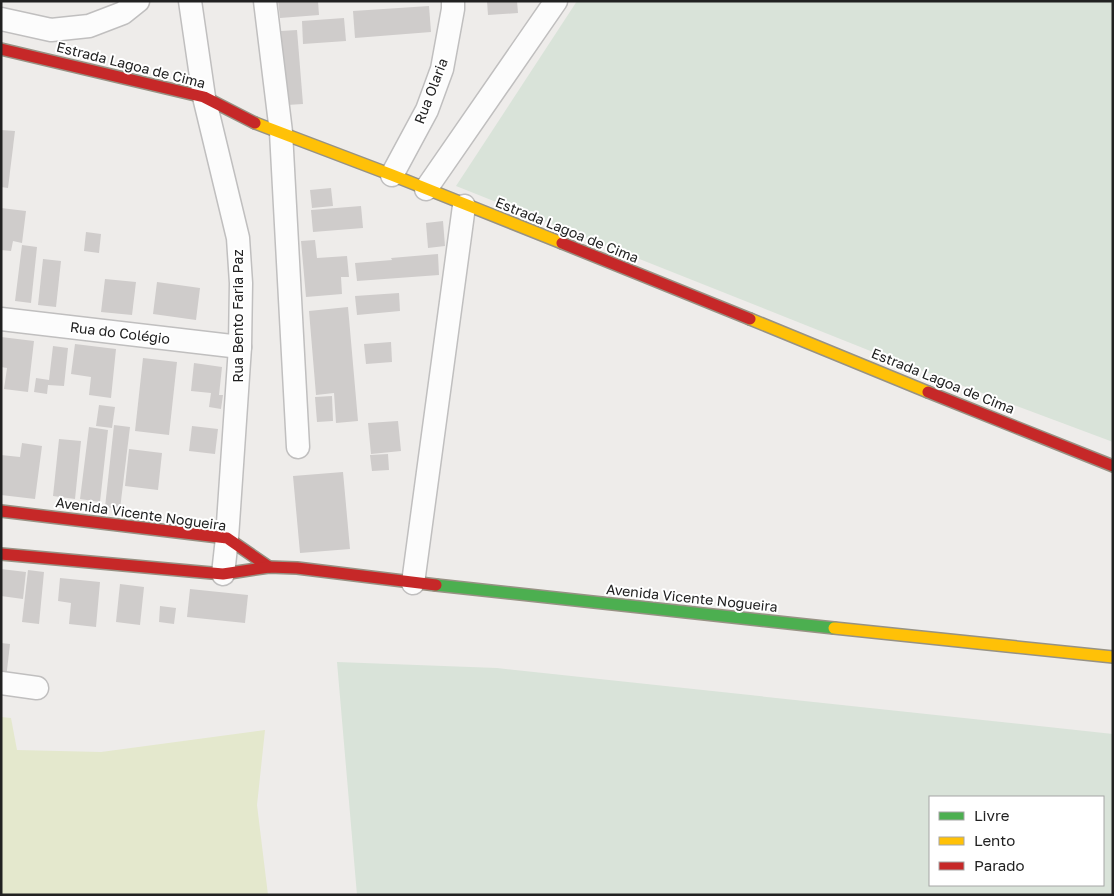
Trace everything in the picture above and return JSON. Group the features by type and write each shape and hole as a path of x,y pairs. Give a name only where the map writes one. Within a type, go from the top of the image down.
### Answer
{"street":[{"path":"1,19 51,30 89,26 124,13 138,1"},
{"name":"Rua Bento Faria Paz","path":"190,1 204,97 238,238 241,282 240,347 223,574"},
{"path":"265,1 281,132 298,447"},
{"name":"Rua Olaria","path":"392,175 427,110 442,69 453,1"},
{"path":"426,189 556,1"},
{"name":"Estrada Lagoa de Cima","path":"1,49 204,97 258,124 392,175 464,206 1113,466"},
{"path":"413,583 464,206"},
{"name":"Rua do Colégio","path":"1,319 240,347"},
{"name":"Avenida Vicente Nogueira","path":"1,511 227,538 269,566"},
{"name":"Avenida Vicente Nogueira","path":"1,554 223,574 269,566 297,568 413,583 1113,657"},
{"path":"1,683 37,688"}],"green space":[{"path":"1,717 11,718 17,750 101,752 265,730 257,805 268,895 1,895"}],"shaded area":[{"path":"577,1 1113,1 1113,442 878,354 456,186"},
{"path":"337,662 497,668 1113,734 1113,895 357,895"}],"building":[{"path":"278,1 318,1 319,15 280,18"},
{"path":"487,1 517,1 518,13 488,15"},
{"path":"429,6 431,32 355,38 353,11"},
{"path":"344,18 346,41 303,44 302,21"},
{"path":"297,30 303,104 287,105 281,31"},
{"path":"1,130 15,131 8,188 1,187"},
{"path":"331,188 333,206 312,208 310,190"},
{"path":"361,206 363,228 313,232 311,210"},
{"path":"1,208 26,211 22,243 13,241 11,251 1,250"},
{"path":"443,221 445,246 428,248 426,223"},
{"path":"86,232 101,234 99,253 84,251"},
{"path":"315,240 317,258 347,256 349,277 341,277 342,294 306,297 301,241"},
{"path":"22,245 37,247 31,303 15,301"},
{"path":"438,254 439,275 357,281 355,263"},
{"path":"43,259 61,261 56,307 38,305"},
{"path":"105,279 136,282 132,315 101,312"},
{"path":"157,282 200,288 196,320 153,314"},
{"path":"399,293 400,311 357,315 355,296"},
{"path":"348,307 358,421 336,423 334,393 316,395 309,311"},
{"path":"1,337 34,341 28,392 4,389 7,368 1,367"},
{"path":"391,342 392,362 366,364 364,344"},
{"path":"75,344 116,349 111,398 89,395 91,377 71,374"},
{"path":"53,346 68,348 64,386 48,385 47,394 34,392 36,378 49,380"},
{"path":"143,358 177,362 169,435 135,431"},
{"path":"194,363 222,367 219,395 223,395 221,409 209,407 211,393 191,391"},
{"path":"332,396 333,421 317,422 315,397"},
{"path":"99,405 115,407 112,428 96,426"},
{"path":"398,421 401,451 371,454 368,423"},
{"path":"114,425 130,427 120,509 105,507"},
{"path":"192,426 218,429 215,454 189,451"},
{"path":"89,427 108,430 100,502 80,499"},
{"path":"59,439 81,441 75,499 53,496"},
{"path":"22,443 42,446 35,499 1,495 1,455 20,457"},
{"path":"129,449 162,453 158,490 125,486"},
{"path":"388,454 389,470 372,471 370,455"},
{"path":"343,472 350,549 300,553 293,476"},
{"path":"1,569 26,572 23,599 1,596"},
{"path":"28,570 44,572 39,624 22,622"},
{"path":"60,578 100,582 96,627 69,624 71,603 58,601"},
{"path":"120,584 144,587 140,625 116,622"},
{"path":"190,589 248,595 245,623 187,617"},
{"path":"160,606 176,608 174,624 159,622"},
{"path":"1,643 10,644 6,679 1,678"}],"traffic: fast":[{"path":"436,585 834,628"}],"traffic: slow":[{"path":"255,123 562,243"},
{"path":"750,319 928,392"},
{"path":"834,628 1113,657"}],"traffic: jam":[{"path":"1,49 204,97 255,123"},
{"path":"562,243 750,319"},
{"path":"928,392 1113,466"},
{"path":"1,511 227,538 269,567"},
{"path":"1,554 223,574 269,567 297,568 436,585"}]}
